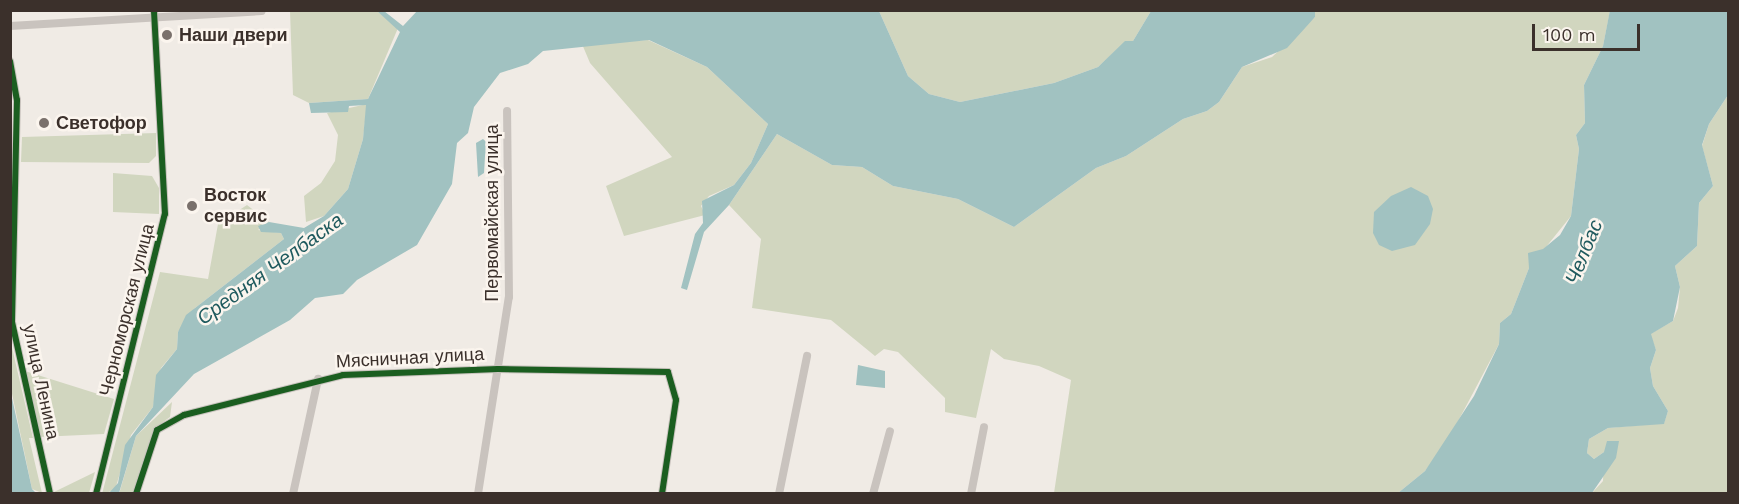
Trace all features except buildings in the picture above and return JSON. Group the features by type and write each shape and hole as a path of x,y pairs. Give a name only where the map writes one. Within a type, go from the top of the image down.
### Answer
{"street":[{"path":"10,26 154,14 262,11"},
{"name":"Черноморская улица","path":"96,494 165,214 154,14"},
{"name":"улица Ленина","path":"10,61 17,100 12,322 50,494"},
{"name":"Первомайская улица","path":"478,494 509,297 507,111"},
{"path":"779,494 807,356"},
{"name":"Мясничная улица","path":"136,494 155,435 162,425 184,415 318,379 498,369 668,372 676,400 662,494"},
{"path":"293,494 318,379"},
{"path":"971,494 984,426"},
{"path":"873,494 890,431"}],"green space":[{"path":"290,11 377,11 398,28 368,99 309,103 293,95"},
{"path":"879,11 1151,11 1133,41 1125,42 1098,67 1054,83 960,102 929,94 908,76"},
{"path":"1315,11 1610,11 1603,46 1584,85 1585,123 1576,135 1579,149 1571,216 1529,268 1511,314 1500,323 1499,344 1447,442 1425,471 1398,493 1054,493 1071,380 1039,366 1004,359 991,349 976,418 945,412 945,398 898,352 884,349 875,356 831,320 752,308 761,239 729,205 777,134 832,165 862,167 893,186 958,199 1014,227 1096,168 1126,156 1183,119 1207,111 1219,102 1242,67 1272,57 1315,17"},
{"path":"648,40 707,67 768,124 751,163 734,185 709,196 701,206 705,215 624,236 606,186 672,157 590,63 582,44"},
{"path":"1728,95 1728,493 1592,493 1603,481 1604,452 1594,459 1587,453 1589,439 1608,428 1664,423 1668,411 1653,386 1650,368 1656,350 1650,334 1673,321 1678,308 1680,287 1675,266 1697,246 1699,203 1713,186 1702,146 1709,124"},
{"path":"367,104 363,139 348,189 324,216 306,222 304,196 321,183 335,161 338,135 327,113"},
{"path":"156,133 156,156 149,163 21,162 22,137"},
{"path":"113,173 152,176 159,188 159,214 113,212"},
{"path":"247,205 269,222 258,230 281,233 284,239 195,308 178,332 177,349 161,368 153,407 131,435 115,490 102,494 160,272 208,279 218,224"},
{"path":"10,339 33,438 29,438 42,493 32,489 11,389"},
{"path":"25,371 114,399 104,434 39,437"},
{"path":"172,402 170,417 155,428 133,493 119,494 136,436"},
{"path":"95,472 89,493 54,493 54,492"}],"water":[{"name":"Средняя Челбаска","path":"418,10 879,11 908,76 929,94 960,102 1054,83 1098,67 1125,41 1133,41 1151,11 1315,10 1315,17 1287,48 1242,67 1219,102 1207,111 1183,119 1126,156 1096,168 1014,227 958,199 893,186 862,167 832,165 777,134 729,205 704,232 687,290 681,288 695,234 703,223 702,201 734,185 751,163 768,124 707,67 649,40 543,51 528,64 500,73 474,107 468,133 457,143 452,184 417,245 357,280 343,294 315,298 290,320 194,374 136,436 119,493 109,493 118,483 125,445 153,407 156,375 177,349 178,332 186,315 284,239 281,233 261,232 258,226 269,222 304,228 324,216 348,189 363,139 366,105 349,106 348,112 311,113 309,103 368,99 400,32 377,11 384,11 403,26"},
{"name":"Челбас","path":"1610,10 1728,11 1728,95 1709,124 1702,145 1713,186 1699,203 1697,246 1675,266 1680,287 1673,321 1651,334 1656,350 1650,368 1653,386 1668,411 1664,424 1608,428 1589,439 1587,453 1594,459 1604,452 1607,441 1619,441 1616,458 1592,493 1398,493 1425,471 1474,396 1499,344 1500,323 1511,314 1529,268 1528,253 1543,249 1560,235 1571,216 1579,149 1576,135 1585,123 1584,85 1603,46"},
{"path":"483,139 493,148 485,156 484,173 478,177 476,143"},
{"path":"1411,187 1428,196 1433,209 1430,224 1415,245 1392,251 1379,245 1373,233 1374,212 1391,196"},
{"path":"858,365 885,371 885,388 856,385"},
{"path":"10,389 32,489 36,493 11,493"}],"cycle path":[{"path":"96,494 165,214 154,10"},
{"path":"10,61 17,100 12,322 50,494"},
{"path":"136,494 157,430 184,415 343,375 498,369 668,372 676,400 662,494"}],"place":[{"name":"Наши двери","path":"167,35"},
{"name":"Светофор","path":"44,123"},
{"name":"Восток сервис","path":"192,206"}]}
